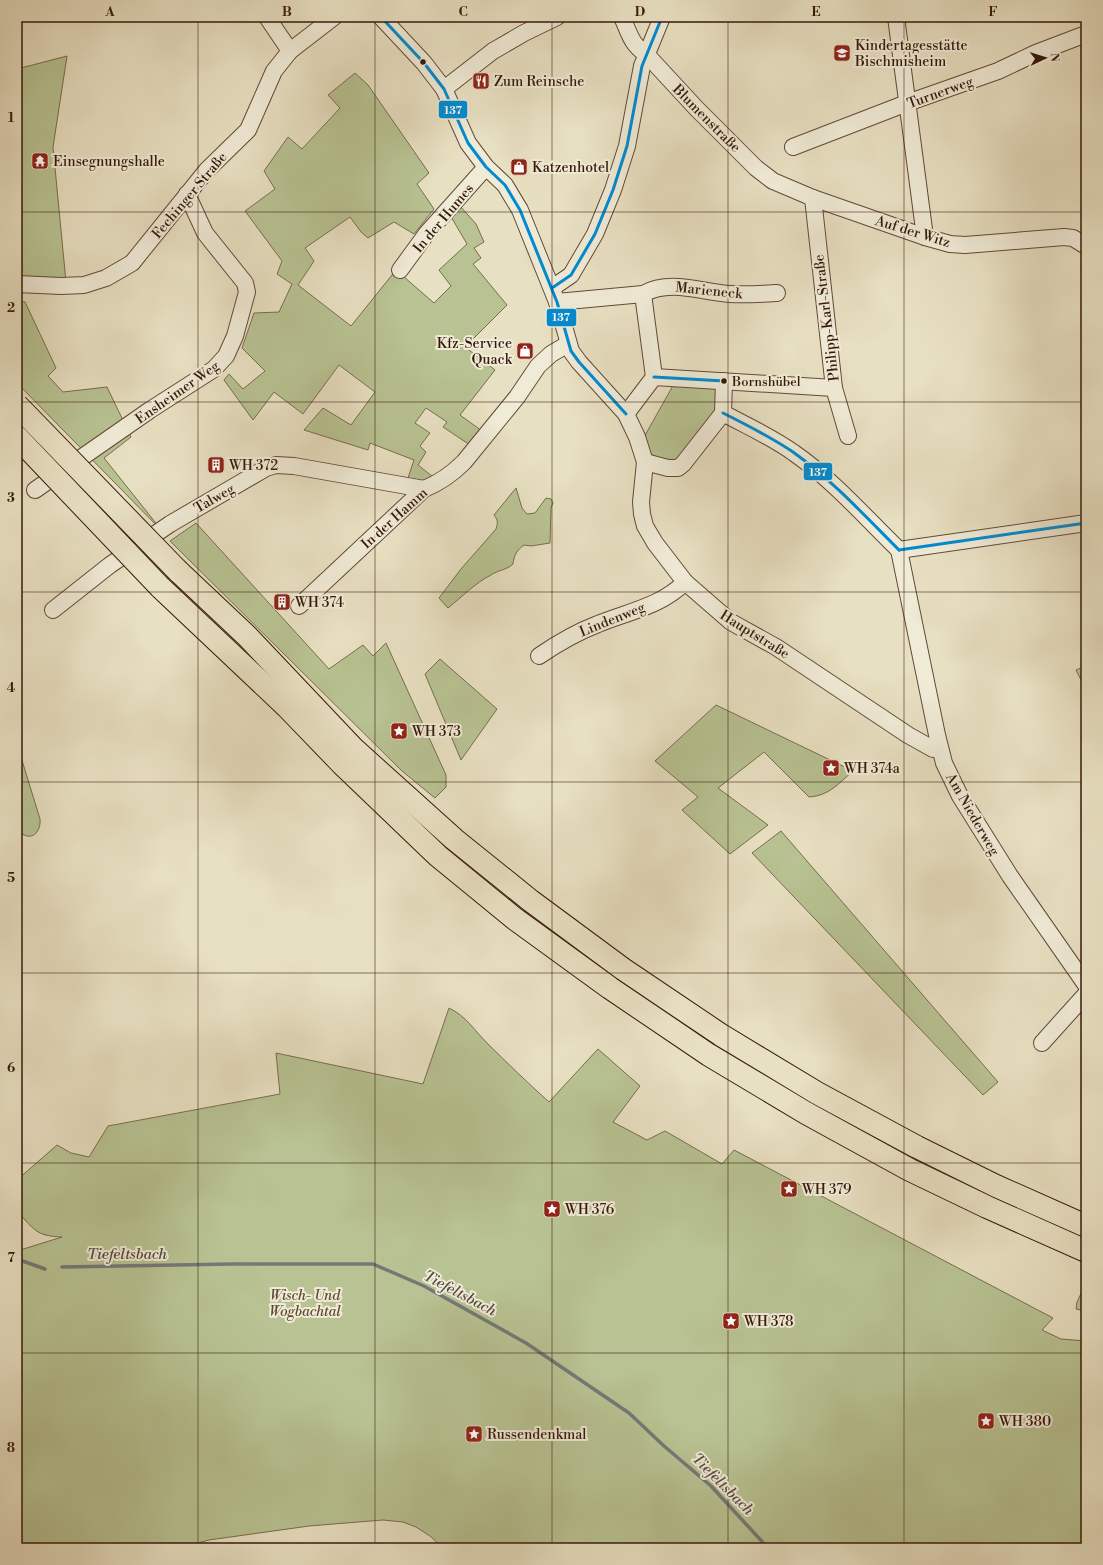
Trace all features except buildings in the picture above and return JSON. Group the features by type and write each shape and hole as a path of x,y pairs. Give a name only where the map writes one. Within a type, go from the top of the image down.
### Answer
{"highway":[{"path":"17,405 178,571 247,636 354,749 498,875 623,969 721,1035 817,1093 918,1147 996,1186 1082,1224"},
{"path":"17,436 160,587 287,707 342,764 438,856 515,919 610,988 709,1054 806,1113 910,1170 987,1207 1077,1247"}],"street":[{"path":"267,17 290,51"},
{"name":"Fechinger Straße","path":"17,284 72,286 91,283 118,272 132,263 207,170 248,130 274,71 290,51 334,17"},
{"name":"Hauptstraße","path":"381,17 424,63 444,89 468,143 486,167 505,185 520,210 554,295 568,344 579,362 626,414 638,437 645,462 641,502 642,514 645,526 655,543 685,582 720,614 740,629 776,647 915,739 933,749 940,748"},
{"path":"444,89 493,51 524,33 557,17"},
{"name":"Blumenstraße","path":"622,17 633,44 647,55 696,108 764,175 778,183 813,198"},
{"path":"554,295 572,275 595,234 613,190 627,146 639,75 662,17"},
{"path":"896,17 925,237"},
{"name":"Turnerweg","path":"793,147 907,103 998,71 1036,53 1086,34"},
{"name":"In der Humes","path":"400,270 427,233 486,167"},
{"name":"Ensheimer Weg","path":"35,490 150,410 214,369 226,356 235,336 247,292 245,283 205,233 187,194"},
{"name":"Auf der Witz","path":"813,198 925,237 950,244 965,245 1064,237 1073,238 1086,246"},
{"name":"Philipp-Karl-Straße","path":"813,198 834,388 848,436"},
{"name":"Marieneck","path":"554,295 643,294 651,289 667,286 685,287 731,294 777,293"},
{"path":"626,414 654,377 643,294"},
{"name":"In der Hamm","path":"299,606 424,489 456,470 516,397 538,366 551,354 568,344"},
{"path":"654,377 834,388"},
{"path":"645,462 668,468 678,468 683,464 722,413 724,381"},
{"path":"722,413 778,442 807,462 833,485 899,550 1086,524"},
{"name":"Talweg","path":"52,610 110,565 170,524 266,468 276,465 294,466 424,489"},
{"name":"Am Niederweg","path":"899,550 944,763 960,796 1010,876 1086,985"},
{"name":"Lindenweg","path":"539,656 560,642 587,628 664,598 678,589 685,582"},
{"path":"1042,1043 1086,994"}],"green space":[{"path":"67,56 53,147 66,282 17,279 17,69"},
{"path":"355,73 368,85 429,173 417,184 434,209 414,234 394,222 368,238 361,232 350,217 305,248 314,261 298,285 351,326 396,270 434,303 451,286 439,270 467,244 450,215 460,206 476,224 484,242 474,248 481,258 473,264 507,305 465,347 495,370 460,415 482,431 470,445 443,427 447,422 426,408 415,423 430,433 420,446 426,452 418,465 433,477 428,481 407,481 414,460 370,443 368,450 304,430 323,408 351,425 375,392 339,365 303,414 274,392 253,420 224,380 229,374 243,389 265,371 242,348 254,313 279,312 292,284 277,274 282,261 245,211 275,189 264,171 288,137 302,149 340,108 328,95"},
{"path":"17,301 25,302 56,368 48,376 63,392 107,387 131,437 104,458 163,532 17,383"},
{"path":"675,382 720,384 719,412 676,465 648,459 643,439"},
{"path":"516,488 522,508 527,514 535,513 546,498 551,499 553,503 551,508 550,543 531,546 524,545 516,553 511,566 494,573 480,582 448,608 439,598 461,569 496,529 497,522 494,515"},
{"path":"196,523 329,669 363,645 373,656 386,643 446,775 446,787 435,798 402,771 170,541"},
{"path":"440,659 497,709 461,760 425,674"},
{"path":"1086,666 1086,690 1076,670"},
{"path":"716,705 853,771 828,791 809,797 764,752 718,788 768,825 730,854 682,810 698,797 655,761"},
{"path":"17,744 40,819 38,830 30,836 22,834 17,819"},
{"path":"781,831 998,1082 983,1095 752,853"},
{"name":"Wisch- Und Wogbachtal","path":"449,1008 465,1019 482,1038 549,1102 598,1049 640,1086 613,1122 647,1140 665,1131 722,1164 734,1150 1053,1318 1042,1330 1061,1339 1086,1341 1086,1548 443,1548 430,1536 416,1527 403,1522 383,1520 309,1526 209,1540 179,1548 17,1548 17,1251 62,1237 40,1233 17,1211 17,1180 57,1145 71,1153 89,1157 108,1126 280,1094 276,1053 423,1084"},
{"path":"1086,1283 1086,1311 1076,1309 1077,1302"}],"waterway":[{"name":"Tiefeltsbach","path":"17,1259 45,1269"},
{"name":"Tiefeltsbach","path":"62,1267 232,1264 373,1264 424,1286 526,1343 629,1413 664,1446 711,1486 768,1548"}],"transit line":[{"name":"137","path":"381,17 424,63 444,89 468,143 486,167 505,185 520,210 557,302 571,351 579,362 626,414"},
{"name":"137","path":"552,288 571,275 595,234 613,190 627,146 642,66 662,17"},
{"name":"137","path":"654,377 724,381"},
{"name":"137","path":"723,413 776,441 793,452 821,474 899,550"},
{"name":"137","path":"899,550 1086,523"}],"place":[{"name":"Kindertagesstätte Bischmisheim","path":"842,53"},
{"name":"Zum Reinsche","path":"481,81"},
{"name":"Einsegnungshalle","path":"40,161"},
{"name":"Katzenhotel","path":"519,167"},
{"name":"Kfz-Service Quack","path":"525,351"},
{"name":"Bornshübel","path":"724,381"},
{"name":"WH 372","path":"216,465"},
{"name":"WH 374","path":"282,602"},
{"name":"WH 373","path":"399,731"},
{"name":"WH 374a","path":"831,768"},
{"name":"WH 379","path":"789,1189"},
{"name":"WH 376","path":"552,1209"},
{"name":"WH 378","path":"731,1321"},
{"name":"WH 380","path":"986,1421"},
{"name":"Russendenkmal","path":"474,1434"}]}
